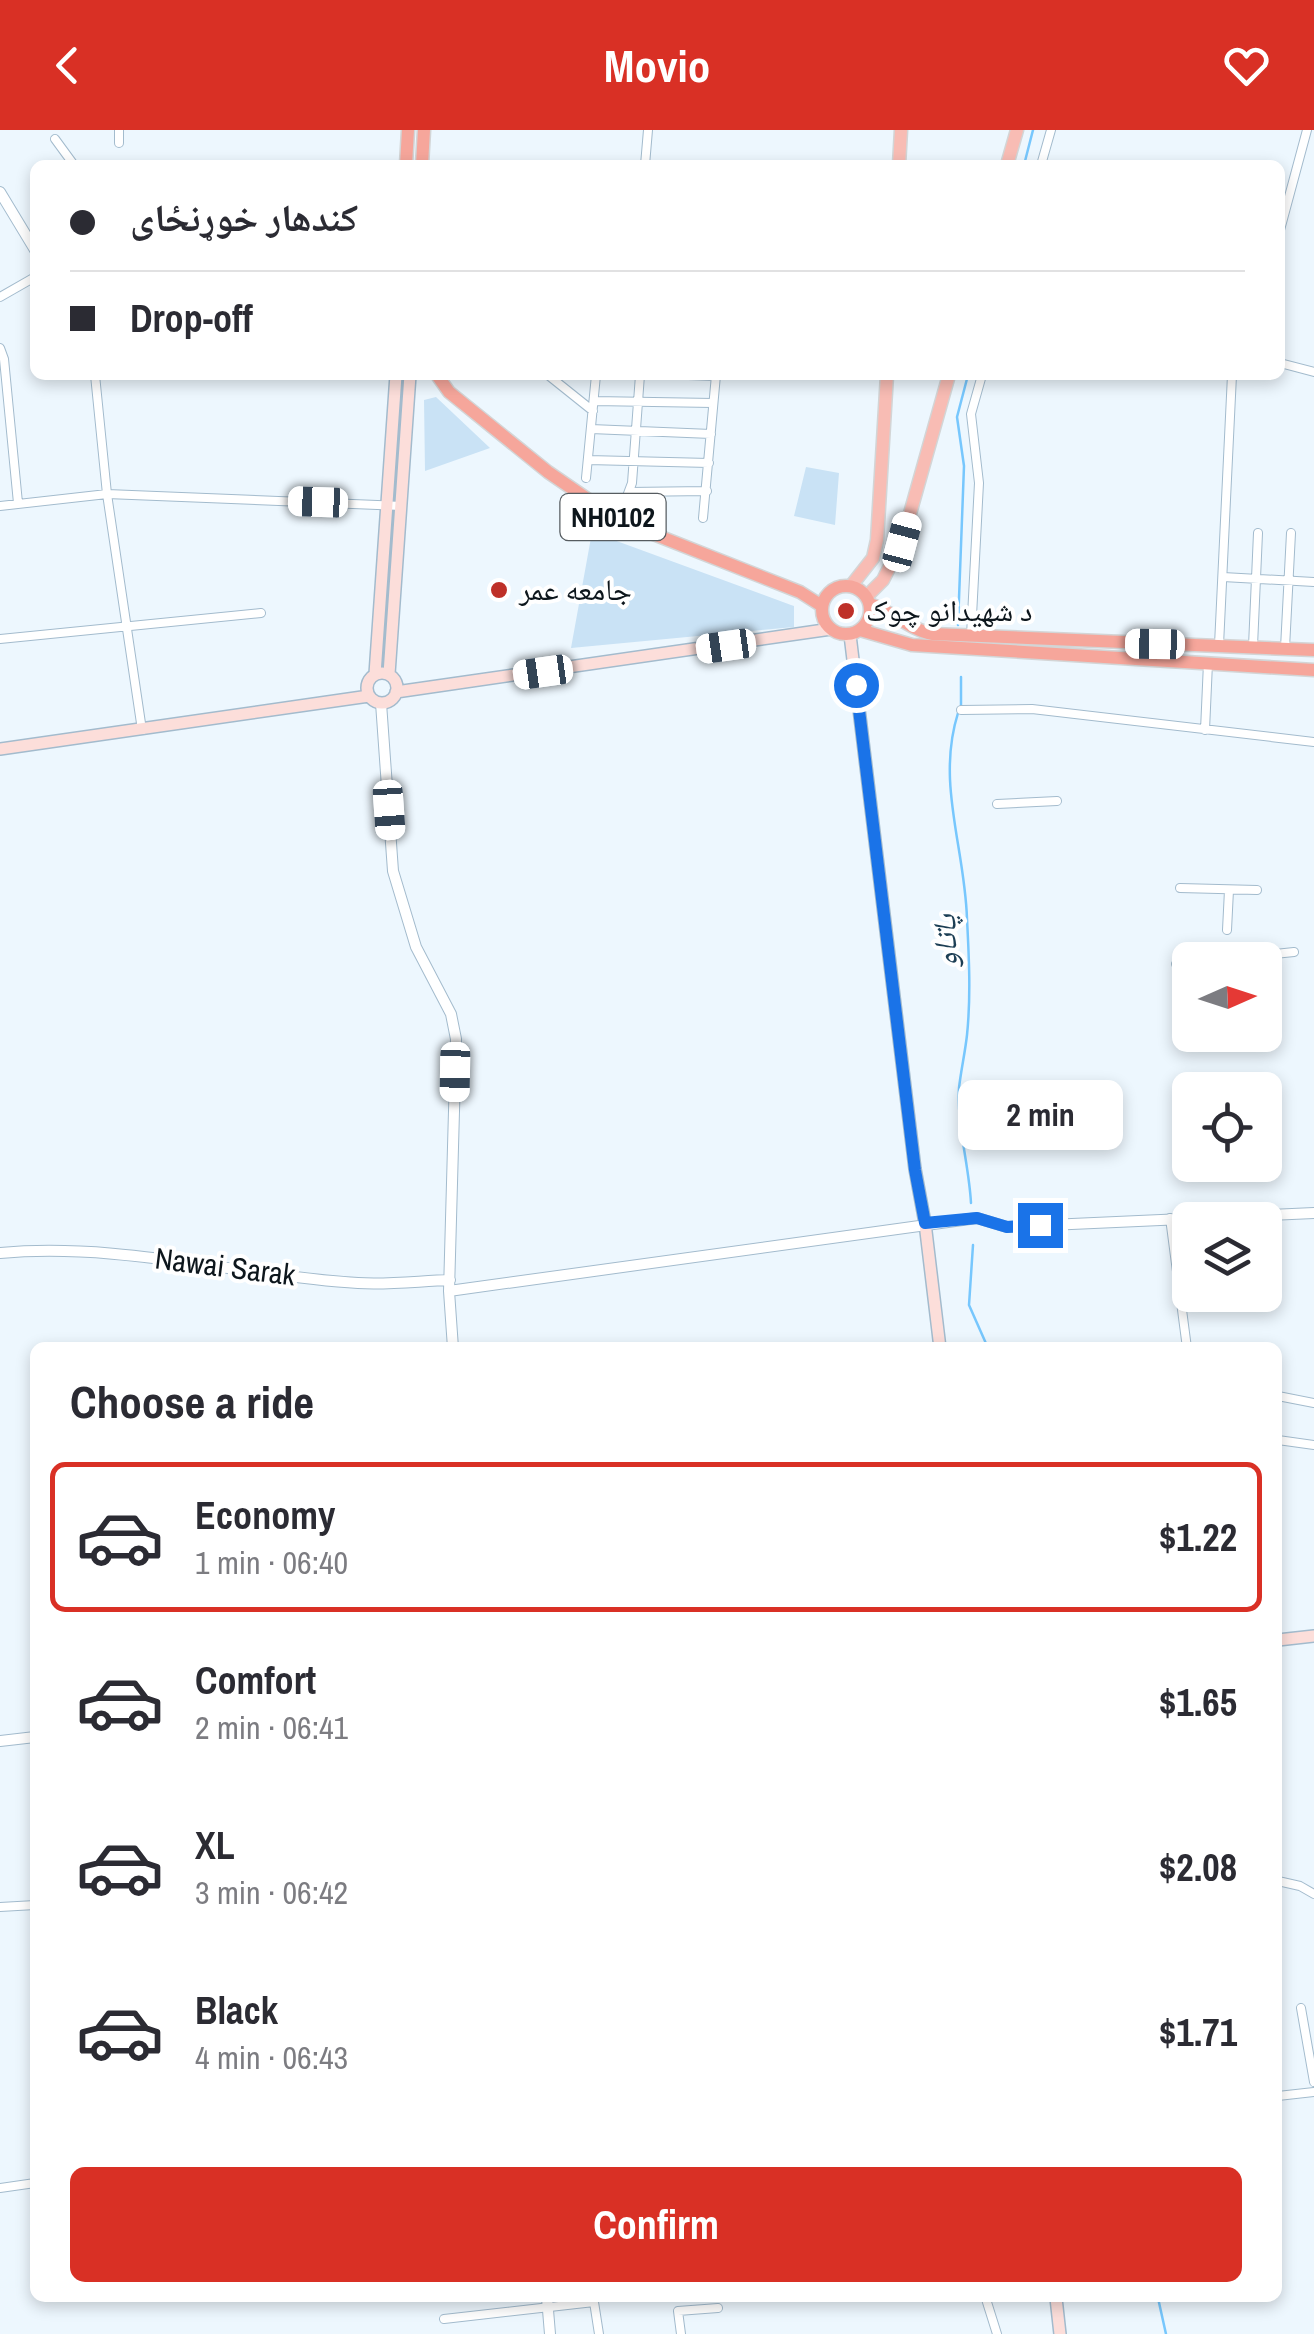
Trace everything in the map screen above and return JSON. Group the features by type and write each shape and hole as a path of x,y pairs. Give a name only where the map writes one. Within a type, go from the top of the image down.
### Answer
{"highway":[{"path":"406,160 408,130"},
{"path":"422,160 424,130"},
{"name":"NH0102","path":"441,380 449,392 548,472 618,520 800,592 822,606"},
{"path":"1314,650 919,632 851,586 832,590 822,606 831,630 912,645 1314,670"},
{"path":"855,633 870,619 868,600"}],"main road":[{"path":"899,160 901,130"},
{"path":"1008,160 1017,130"},
{"path":"368,696 368,681 375,674 396,380"},
{"path":"0,749 368,696 381,703 390,700 396,692 396,682 389,674 410,380"},
{"path":"851,586 873,558 877,540 887,380"},
{"path":"868,600 884,580 902,542 947,380"},
{"path":"396,692 831,630"},
{"path":"855,633 915,1170 939,1342"},
{"path":"375,674 389,674"},
{"path":"1282,1640 1314,1636"},
{"path":"1056,2302 1060,2334"}],"street":[{"path":"119,130 119,143"},
{"path":"645,160 648,130"},
{"path":"1042,160 1051,130"},
{"path":"1285,211 1307,130"},
{"path":"55,139 70,160"},
{"path":"0,192 30,242"},
{"path":"0,297 30,281"},
{"path":"0,348 18,503"},
{"path":"1285,364 1314,372"},
{"path":"95,380 142,730"},
{"path":"555,380 593,406 638,401 714,403"},
{"path":"586,478 596,380"},
{"path":"618,520 629,492 640,380"},
{"path":"703,518 716,380"},
{"path":"971,635 980,483 971,414 981,380"},
{"path":"1220,645 1232,380"},
{"path":"591,429 711,434"},
{"path":"588,460 709,463"},
{"path":"629,492 706,491"},
{"path":"0,506 108,494 402,506"},
{"path":"1252,646 1258,533"},
{"path":"1285,648 1291,533"},
{"path":"1224,577 1314,582"},
{"path":"0,639 262,613"},
{"path":"1205,730 1208,664"},
{"path":"381,703 393,871 416,948 451,1014 456,1039 450,1285 453,1342"},
{"path":"960,710 1032,710 1314,742"},
{"path":"996,804 1057,801"},
{"path":"1180,888 1257,890"},
{"path":"1226,930 1229,890"},
{"path":"1282,953 1294,952"},
{"name":"Nawai Sarak","path":"0,1253 60,1252 192,1262 360,1283 450,1285 724,1254 977,1218 1007,1227 1314,1213"},
{"path":"1170,1217 1186,1342"},
{"path":"1282,1397 1314,1403"},
{"path":"1282,1441 1314,1446"},
{"path":"0,1740 30,1737"},
{"path":"1282,1882 1314,1894"},
{"path":"0,1907 30,1905"},
{"path":"1301,2008 1312,2040 1314,2082"},
{"path":"1282,2096 1314,2092"},
{"path":"0,2188 30,2184"},
{"path":"987,2302 997,2334"},
{"path":"547,2303 550,2334"},
{"path":"444,2319 547,2303 595,2303 599,2334"},
{"path":"681,2334 678,2312 718,2308"}],"shaded area":[{"path":"436,397 490,448 425,471 424,400"},
{"path":"806,467 839,473 835,525 794,516"},
{"path":"592,532 794,606 794,627 571,648"}],"waterway":[{"name":"پاتاو","path":"1025,160 1033,130"},
{"name":"پاتاو","path":"958,625 964,466 957,417 967,380"},
{"name":"پاتاو","path":"961,677 961,706"},
{"name":"پاتاو","path":"958,713 950,765 968,933 968,1020 959,1103 971,1203"},
{"path":"973,1245 969,1305 985,1342"},
{"path":"1159,2302 1166,2334"}],"place":[{"name":"جامعه عمر","path":"499,590"},
{"name":"د شهيدانو چوک","path":"846,611"}],"route":[{"path":"856,685 915,1170 925,1223 977,1218 1007,1227 1040,1225"}]}
